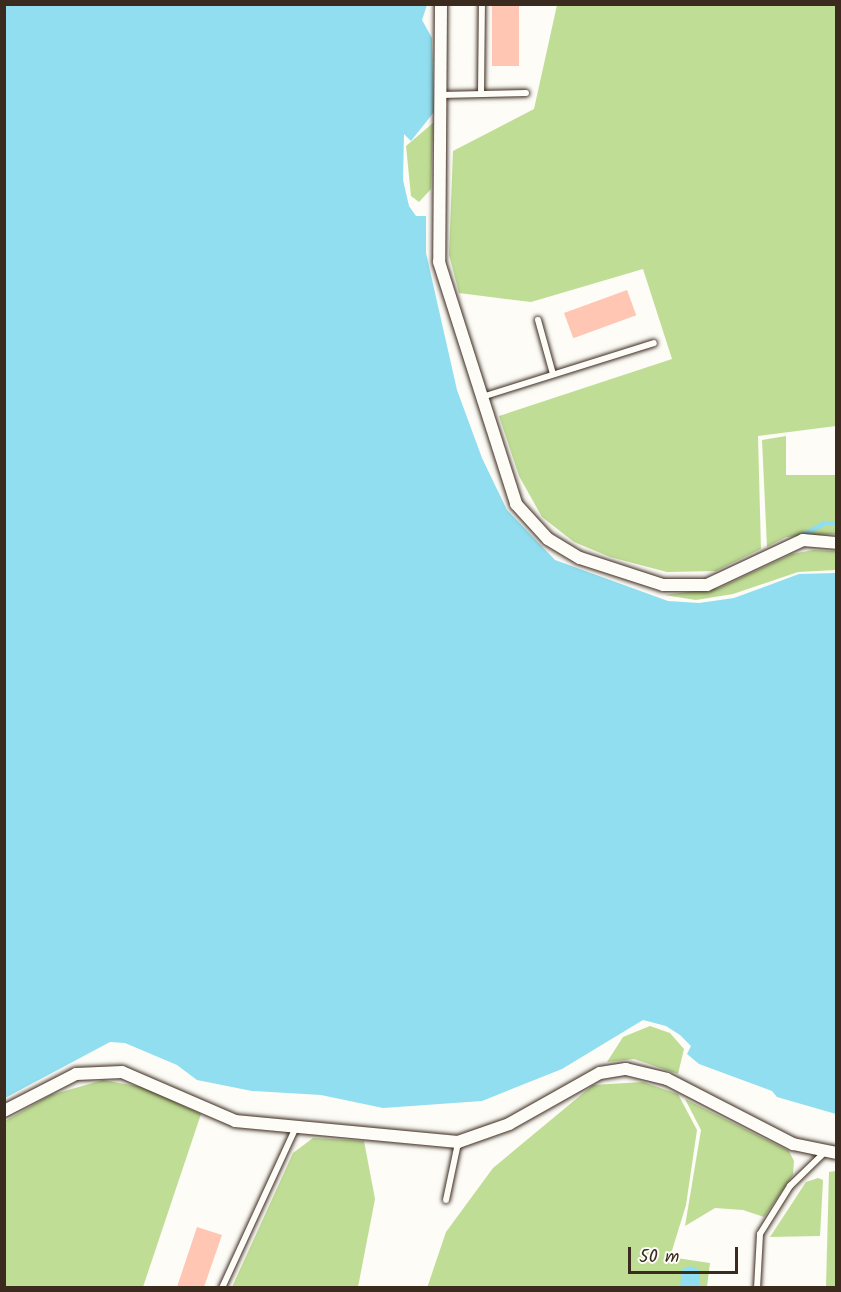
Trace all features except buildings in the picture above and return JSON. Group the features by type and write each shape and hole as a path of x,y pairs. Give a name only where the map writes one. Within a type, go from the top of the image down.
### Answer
{"street":[{"path":"441,4 439,262 516,504 548,539 580,558 663,585 707,585 803,540 837,543"},
{"path":"4,1111 76,1074 122,1072 235,1121 458,1142 509,1124 600,1073 626,1070 667,1079 793,1144 831,1152"}],"lane":[{"path":"481,94 482,4"},
{"path":"441,96 526,93"},
{"path":"538,320 553,374"},
{"path":"482,397 654,343"},
{"path":"222,1287 296,1126"},
{"path":"446,1200 458,1142"},
{"path":"757,1287 760,1234 790,1186 831,1152"}],"green space":[{"path":"557,5 836,5 836,426 758,436 761,549 716,571 667,572 610,557 574,542 542,517 519,476 499,416 672,359 643,269 531,302 459,293 449,255 453,151 534,109"},
{"path":"433,123 431,189 419,202 411,196 406,146"},
{"path":"786,436 786,475 836,475 836,534 786,537 767,547 762,440"},
{"path":"813,550 836,551 836,570 798,572 733,594 696,600 664,595 719,588 792,554"},
{"path":"650,1026 670,1033 684,1049 678,1074 634,1059 607,1062 623,1037"},
{"path":"103,1080 142,1087 201,1114 143,1287 5,1288 5,1121 51,1095"},
{"path":"643,1082 678,1094 697,1130 686,1205 670,1257 710,1263 707,1287 427,1288 446,1232 493,1168 593,1085"},
{"path":"685,1099 789,1151 794,1161 793,1175 764,1217 743,1210 715,1208 685,1226 701,1130"},
{"path":"313,1138 364,1141 375,1199 358,1287 232,1287 293,1153"},
{"path":"836,1171 836,1287 826,1287 829,1172"},
{"path":"818,1178 823,1180 820,1236 770,1237 806,1182"}],"water":[{"path":"5,5 427,5 422,20 432,38 434,112 411,141 404,134 403,180 409,206 416,216 426,216 426,253 457,390 482,458 507,510 555,560 668,601 699,603 734,598 799,574 836,573 836,1114 777,1097 772,1091 699,1064 687,1054 691,1046 680,1035 666,1026 643,1020 562,1069 482,1101 383,1108 321,1095 252,1091 197,1080 177,1065 125,1043 110,1042 5,1098"},
{"path":"691,1266 700,1270 699,1287 680,1287 682,1269"}],"waterway":[{"path":"802,535 824,523 836,523"}]}
